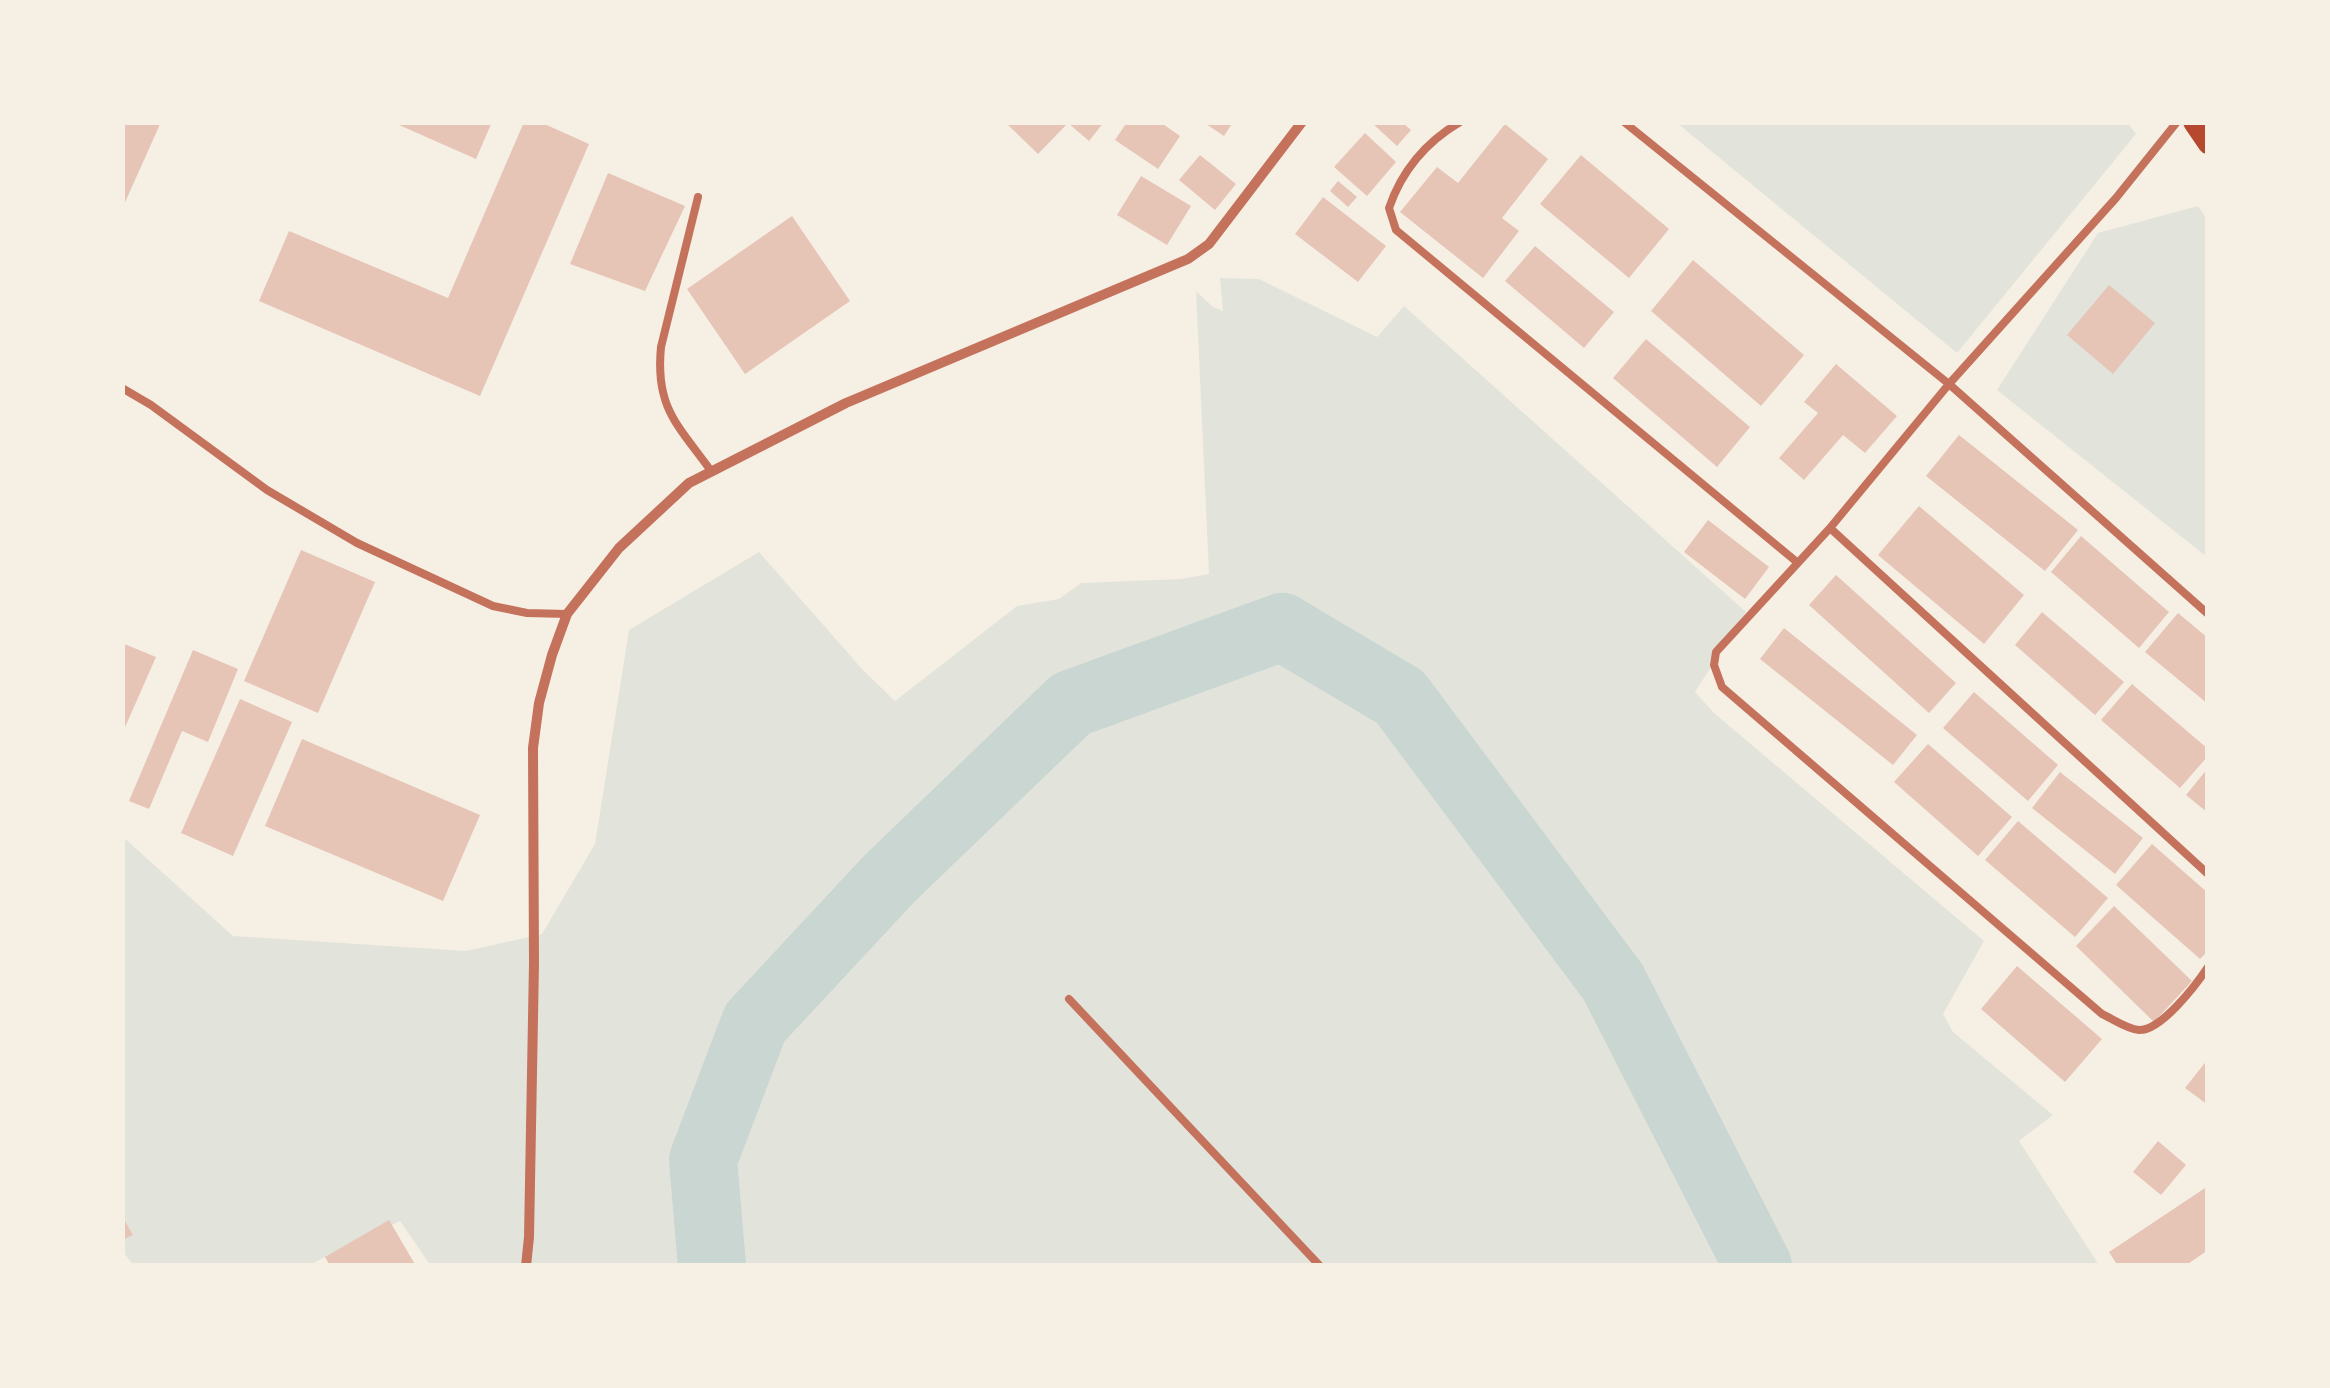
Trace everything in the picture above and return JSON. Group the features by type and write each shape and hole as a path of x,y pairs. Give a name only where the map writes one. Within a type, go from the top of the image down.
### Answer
{"main road":[{"path":"2193,122 2208,144"}],"street":[{"path":"526,1266 534,945 532,748 552,654 568,614 630,537 689,482 846,403 1188,259 1210,244 1302,122"}],"lane":[{"path":"1460,122 1420,152 1404,176 1390,208 1396,230 1798,562"},
{"path":"1624,122 1949,384 2208,614"},
{"path":"2177,122 2116,198 1949,384 1830,528 1716,652 1714,665 1722,687 2102,1014 2138,1030 2154,1027 2208,968"},
{"path":"698,196 661,347 659,370 668,413 710,471"},
{"path":"122,388 268,490 357,542 493,606 527,614 568,614"},
{"path":"1830,528 2208,874"},
{"path":"1069,999 1320,1266"}],"shaded area":[{"path":"2127,122 2136,134 1957,353 1677,123"},
{"path":"2198,206 2208,221 2207,557 1997,390 2098,233"},
{"path":"1220,278 1259,279 1377,337 1404,306 1746,612 1695,692 1714,713 1984,941 1943,1014 1953,1032 2053,1115 2019,1141 2099,1265 431,1266 400,1221 309,1265 133,1265 122,1250 122,836 233,936 466,951 542,934 595,844 629,630 759,552 895,701 1017,606 1059,599 1081,583 1181,579 1209,574 1196,291 1223,311"}],"building":[{"path":"122,122 161,122 122,209"},
{"path":"492,122 476,159 399,125"},
{"path":"524,122 540,122 589,144 480,396 259,301 289,231 448,298"},
{"path":"1005,122 1104,122 1089,141 1068,123 1038,154"},
{"path":"1127,122 1160,122 1180,136 1158,169 1115,140"},
{"path":"1203,122 1233,122 1224,136"},
{"path":"1371,122 1402,122 1411,130 1397,146"},
{"path":"1505,124 1548,159 1502,218 1519,231 1483,278 1400,212 1437,167 1458,183"},
{"path":"1365,133 1396,162 1367,196 1334,167"},
{"path":"1200,155 1236,184 1215,210 1179,180"},
{"path":"1581,155 1669,229 1629,278 1540,204"},
{"path":"608,173 685,206 645,291 570,264"},
{"path":"1141,176 1191,206 1167,245 1117,215"},
{"path":"1338,181 1357,197 1348,207 1330,191"},
{"path":"1323,197 1386,246 1358,282 1295,234"},
{"path":"792,216 850,301 745,374 687,289"},
{"path":"1535,246 1614,312 1584,348 1505,281"},
{"path":"1693,260 1804,355 1761,406 1651,311"},
{"path":"2109,285 2155,323 2113,374 2067,335"},
{"path":"1646,339 1750,427 1717,467 1613,378"},
{"path":"1836,364 1897,416 1865,453 1843,435 1804,480 1779,458 1818,413 1804,402"},
{"path":"1959,435 2078,530 2045,571 1926,476"},
{"path":"1919,506 2024,595 1984,644 1878,555"},
{"path":"1708,520 1769,567 1745,599 1684,552"},
{"path":"2081,536 2169,612 2139,648 2051,572"},
{"path":"301,550 375,582 318,713 244,681"},
{"path":"1836,575 1956,683 1929,713 1809,605"},
{"path":"2042,612 2124,682 2095,715 2015,645"},
{"path":"2178,613 2208,638 2208,704 2145,652"},
{"path":"1784,628 1917,735 1893,765 1760,659"},
{"path":"122,643 156,657 122,734"},
{"path":"193,650 238,669 208,742 182,731 149,809 129,801"},
{"path":"2132,684 2208,749 2208,756 2180,788 2101,720"},
{"path":"1974,692 2058,765 2028,801 1943,728"},
{"path":"240,699 292,722 233,856 181,833"},
{"path":"302,739 480,815 443,901 265,826"},
{"path":"1928,744 2012,817 1978,856 1894,782"},
{"path":"2208,768 2208,813 2186,795"},
{"path":"2060,772 2143,838 2115,874 2032,808"},
{"path":"2018,821 2108,898 2075,937 1985,860"},
{"path":"2152,844 2208,893 2208,951 2200,959 2116,885"},
{"path":"2114,906 2192,981 2154,1022 2076,946"},
{"path":"2017,966 2102,1039 2065,1082 1981,1009"},
{"path":"2208,1059 2208,1105 2185,1088"},
{"path":"2158,1141 2186,1165 2161,1195 2133,1172"},
{"path":"2208,1186 2208,1250 2185,1266 2118,1266 2109,1252"},
{"path":"122,1216 133,1235 122,1240"},
{"path":"389,1220 416,1266 330,1266 325,1257"}],"waterway":[{"path":"712,1266 703,1160 755,1023 890,878 1071,704 1282,627 1400,697 1613,982 1758,1266"}]}
